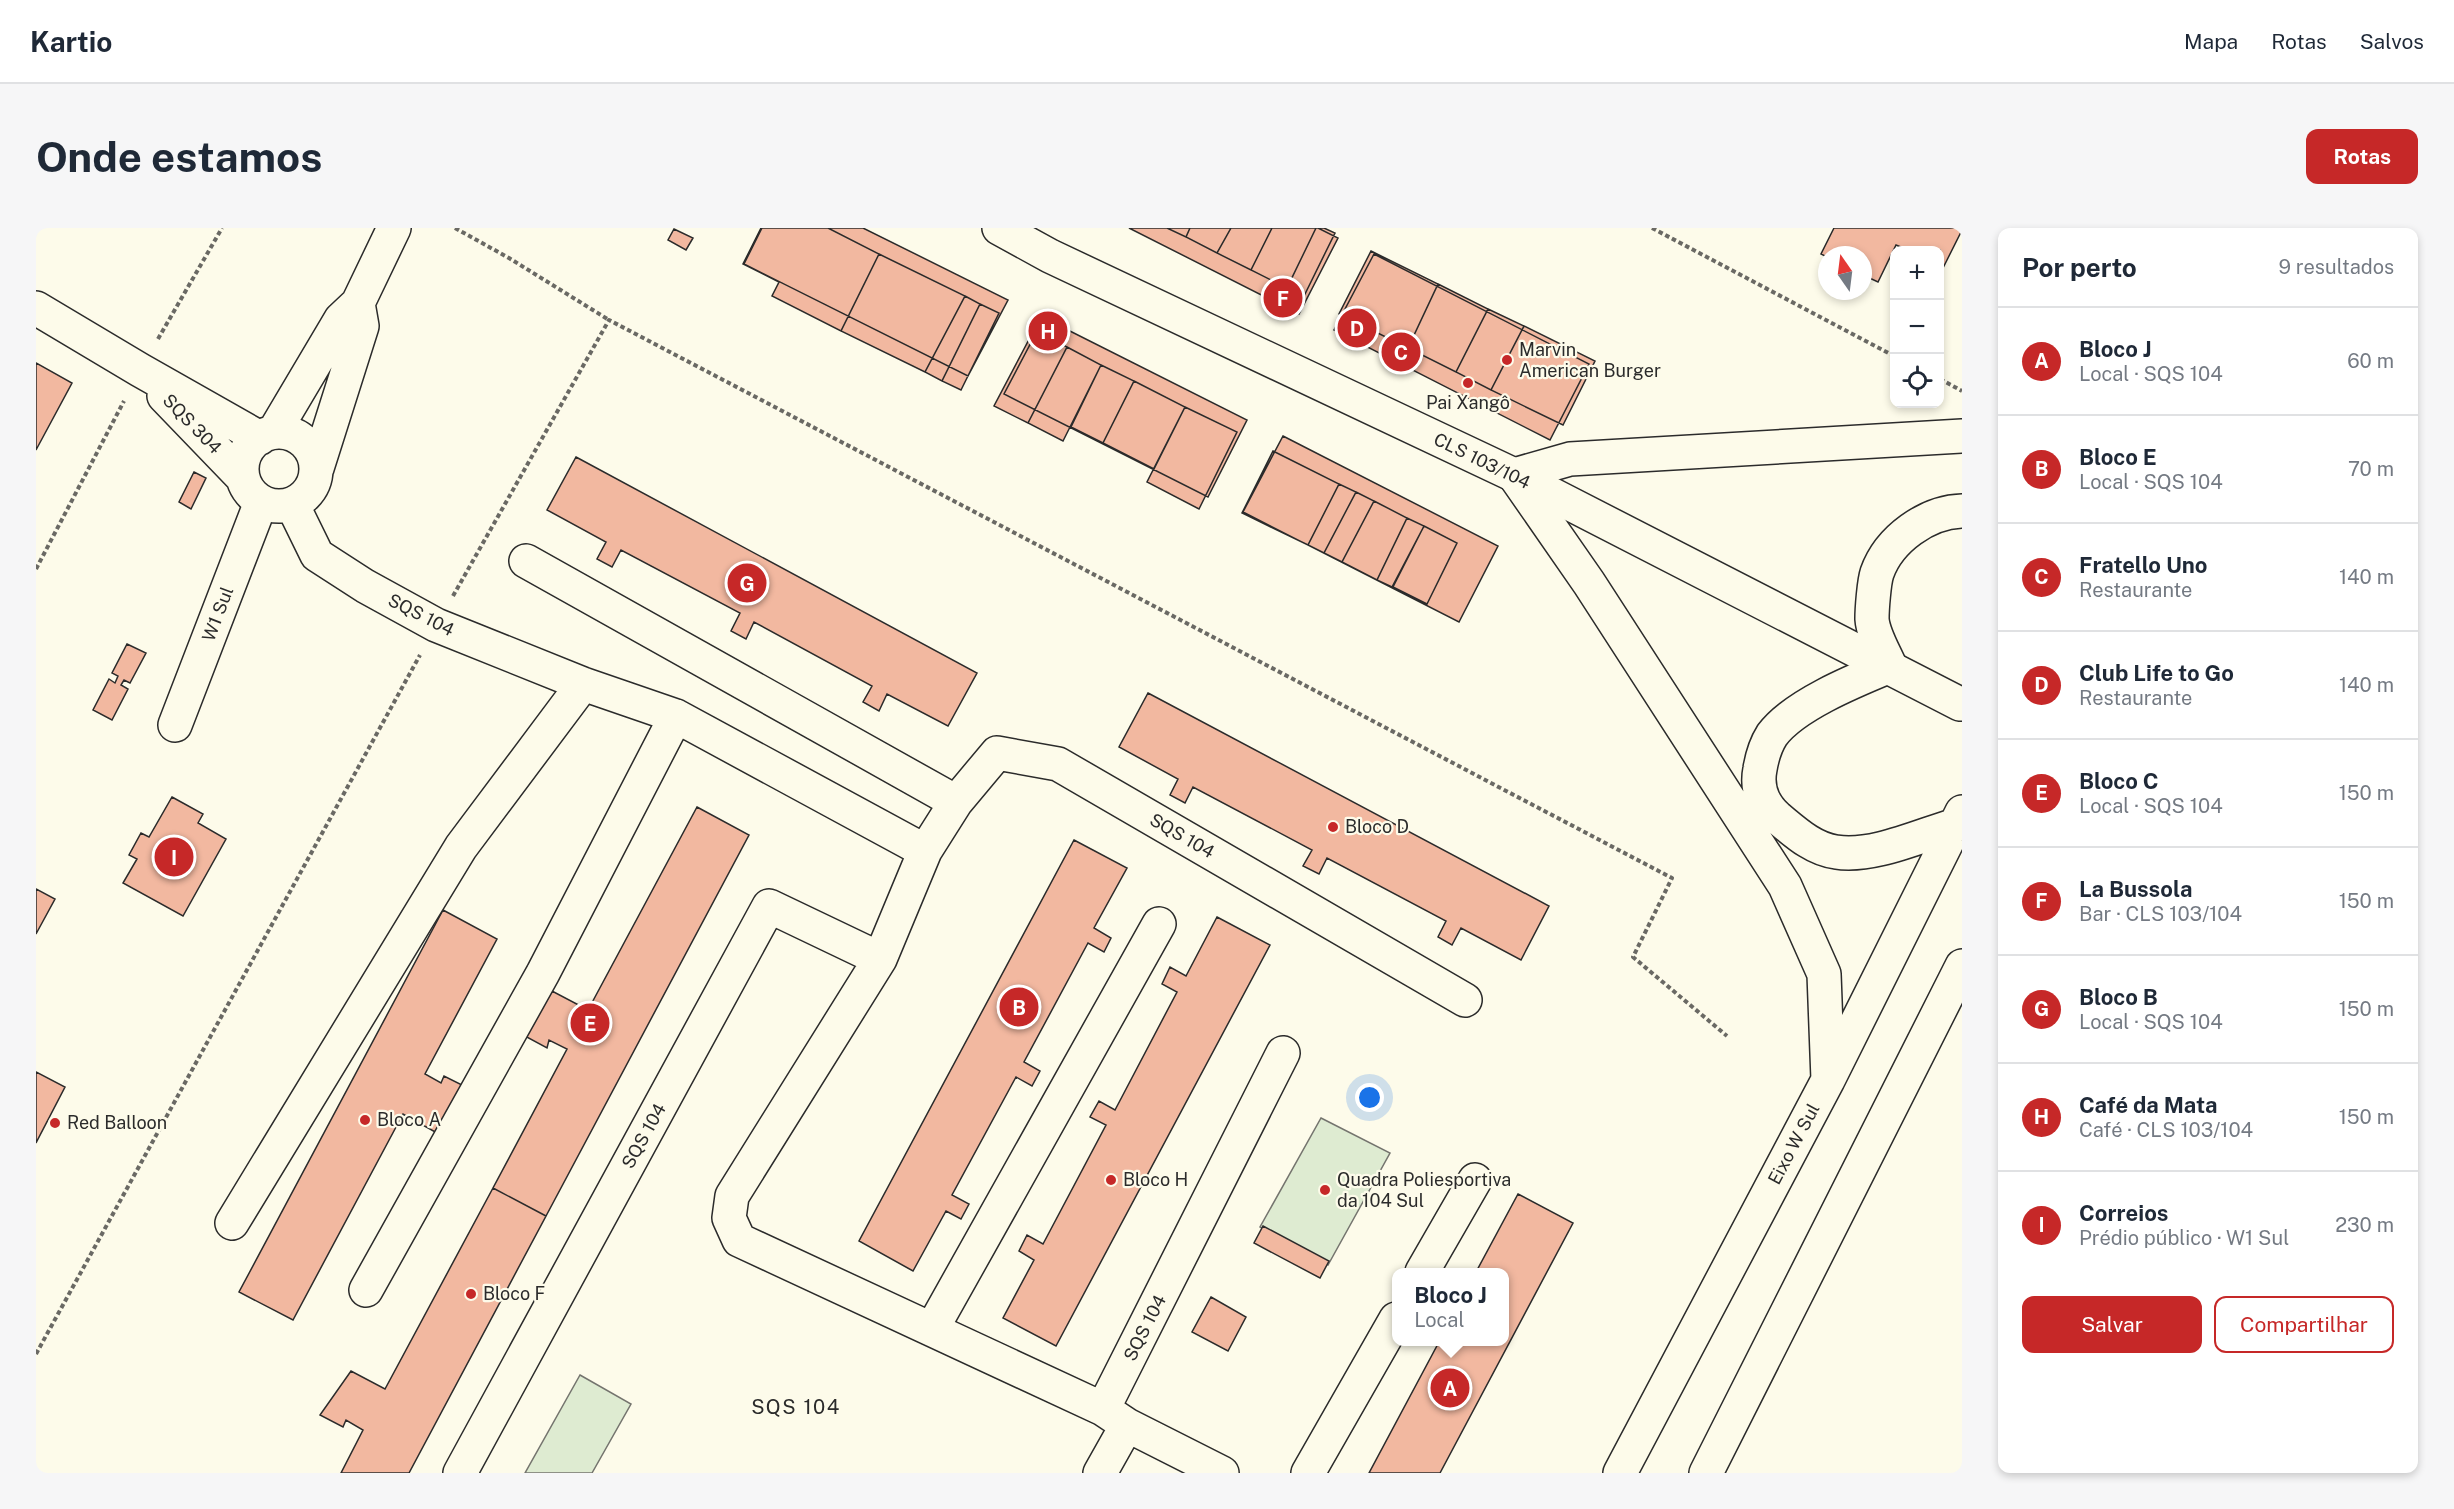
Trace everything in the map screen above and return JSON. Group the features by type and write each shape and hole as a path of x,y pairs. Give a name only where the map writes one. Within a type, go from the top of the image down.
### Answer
{"street":[{"path":"358,303 362,326 314,483 305,496 266,495 242,463 248,448 267,435 341,319 358,303 394,228"},
{"name":"CLS 103/104","path":"999,228 1050,256 1514,475 1890,666 1960,704"},
{"name":"SQS 304","path":"36,308 140,370 267,435"},
{"name":"SQS 304","path":"140,370 266,495"},
{"path":"267,435 290,433 304,441 313,453 317,468"},
{"path":"1828,1080 1824,974 1785,886 1589,583 1514,475 1570,459 1962,436"},
{"name":"SQS 104","path":"266,495 317,555 366,586 436,625 583,684 676,716 925,851"},
{"name":"W1 Sul","path":"175,725 266,495"},
{"path":"1959,818 1874,850 1836,852 1802,839 1765,807 1758,780 1762,754 1773,734 1795,715 1836,688 1890,666 1872,620 1877,573 1892,548 1909,530 1948,512 1962,511"},
{"path":"526,561 956,802"},
{"path":"232,1223 461,847 583,684"},
{"path":"366,1290 543,973 676,716"},
{"name":"SQS 104","path":"1222,1473 1115,1417 739,1240 729,1218 732,1196 880,959 925,851 956,802 997,753 1058,764 1465,1000"},
{"name":"Eixo W Sul","path":"1620,1473 1828,1080 1959,818"},
{"name":"SQS 104","path":"460,1473 770,906 880,959"},
{"path":"932,1329 1159,924"},
{"path":"1706,1473 1962,966"},
{"name":"SQS 104","path":"1100,1473 1115,1417 1283,1053"},
{"path":"1424,1268 1475,1180"},
{"path":"1308,1473 1392,1326"}],"path":[{"path":"454,228 509,258 609,320"},
{"path":"1652,228 1890,354"},
{"path":"1944,382 1962,391"}],"green space":[{"name":"Quadra Poliesportiva da 104 Sul","path":"1321,1118 1390,1153 1328,1265 1260,1227"},
{"path":"580,1375 631,1404 592,1473 525,1473"}],"building":[{"path":"761,228 828,228 879,254 841,331 772,296 779,282 743,264"},
{"path":"762,228 863,228 1008,300 968,376 744,264"},
{"path":"1129,228 1318,228 1338,238 1299,314"},
{"path":"1167,228 1190,228 1186,237"},
{"path":"1190,228 1231,228 1217,253 1186,237"},
{"path":"1231,228 1272,228 1251,270 1217,253"},
{"path":"1272,228 1316,228 1287,288 1251,270"},
{"path":"1316,228 1324,228 1335,233 1304,296 1287,288"},
{"path":"1834,228 1962,228 1944,266 1944,246 1890,246 1890,257 1878,282 1872,279 1872,246 1825,246"},
{"path":"674,229 693,238 686,250 668,240"},
{"path":"1371,251 1438,284 1408,348 1339,314"},
{"path":"879,254 965,296 925,372 841,331"},
{"path":"1374,254 1589,364 1550,440 1334,330"},
{"path":"1438,284 1488,309 1456,372 1408,348"},
{"path":"965,296 980,304 942,381 925,372"},
{"path":"980,304 999,313 961,390 942,381"},
{"path":"1488,309 1524,326 1491,390 1456,372"},
{"path":"1044,318 1247,420 1208,497 1004,394"},
{"path":"1524,326 1595,361 1563,425 1491,390"},
{"path":"1034,330 1067,347 1028,423 994,406"},
{"path":"1067,347 1101,365 1063,441 1028,423"},
{"path":"36,363 72,383 36,450"},
{"path":"1101,365 1134,381 1103,443 1071,427"},
{"path":"1134,381 1185,407 1154,469 1103,443"},
{"path":"1185,407 1237,432 1199,509 1147,482"},
{"path":"1283,436 1498,546 1459,622 1243,512"},
{"path":"1273,451 1339,484 1308,545 1242,513"},
{"path":"576,457 977,673 948,726 887,694 879,711 863,702 872,686 754,622 746,639 731,631 740,613 621,550 612,567 597,559 606,542 547,510"},
{"path":"194,472 206,478 191,509 179,502"},
{"path":"1339,484 1356,492 1324,553 1308,545"},
{"path":"1356,492 1374,501 1342,562 1324,553"},
{"path":"1374,501 1407,518 1377,580 1342,562"},
{"path":"1407,518 1424,526 1392,587 1377,580"},
{"path":"1424,526 1457,543 1427,604 1393,587"},
{"path":"127,644 146,653 130,683 124,680 121,685 128,689 112,720 93,710 109,679 115,683 118,676 112,673"},
{"name":"Bloco D","path":"1148,693 1549,906 1521,960 1461,928 1452,945 1438,937 1446,921 1327,858 1319,874 1303,866 1312,850 1193,787 1185,803 1170,795 1178,779 1119,747"},
{"path":"172,797 203,814 198,823 226,839 183,916 123,883 137,859 129,855 141,833 149,837"},
{"path":"697,807 749,835 546,1216 493,1188 567,1049 549,1040 547,1048 523,1035 552,991 588,1010"},
{"path":"1074,840 1127,868 1094,928 1111,938 1104,952 1088,943 1024,1062 1040,1071 1032,1086 1016,1077 952,1195 969,1204 961,1219 946,1211 913,1271 859,1241"},
{"path":"36,889 55,899 36,934"},
{"name":"Bloco A","path":"443,910 497,939 425,1074 441,1083 444,1076 468,1088 437,1133 403,1114 293,1320 239,1292"},
{"name":"Bloco H","path":"1217,917 1270,945 1056,1346 1003,1318 1034,1260 1019,1251 1027,1235 1043,1244 1106,1125 1090,1117 1099,1101 1115,1110 1177,992 1162,984 1170,967 1186,976"},
{"path":"36,1072 65,1087 36,1143"},
{"name":"Bloco F","path":"493,1188 546,1216 409,1473 341,1473 363,1430 346,1420 343,1427 320,1415 351,1371 385,1389"},
{"path":"1518,1194 1573,1223 1509,1343 1509,1268 1478,1268"},
{"path":"1263,1226 1329,1261 1320,1278 1254,1243"},
{"path":"1211,1297 1246,1317 1228,1351 1192,1332"},
{"path":"1437,1346 1508,1346 1440,1473 1369,1473"}],"place":[{"name":"La Bussola","path":"1283,298"},
{"name":"Club Life to Go","path":"1357,328"},
{"name":"Café da Mata","path":"1048,331"},
{"name":"Fratello Uno","path":"1401,352"},
{"name":"Marvin American Burger","path":"1507,360"},
{"name":"Pai Xangô","path":"1468,383"},
{"name":"Bloco B","path":"747,583"},
{"name":"Bloco D","path":"1333,827"},
{"name":"Correios","path":"174,857"},
{"name":"Bloco E","path":"1019,1007"},
{"name":"Bloco C","path":"590,1023"},
{"name":"Bloco A","path":"365,1120"},
{"name":"Red Balloon","path":"55,1123"},
{"name":"Bloco H","path":"1111,1180"},
{"name":"Quadra Poliesportiva da 104 Sul","path":"1325,1190"},
{"name":"Bloco F","path":"471,1294"},
{"name":"Bloco J","path":"1450,1388"}],"district":[{"name":"SQS 104","path":"796,1407"}]}
